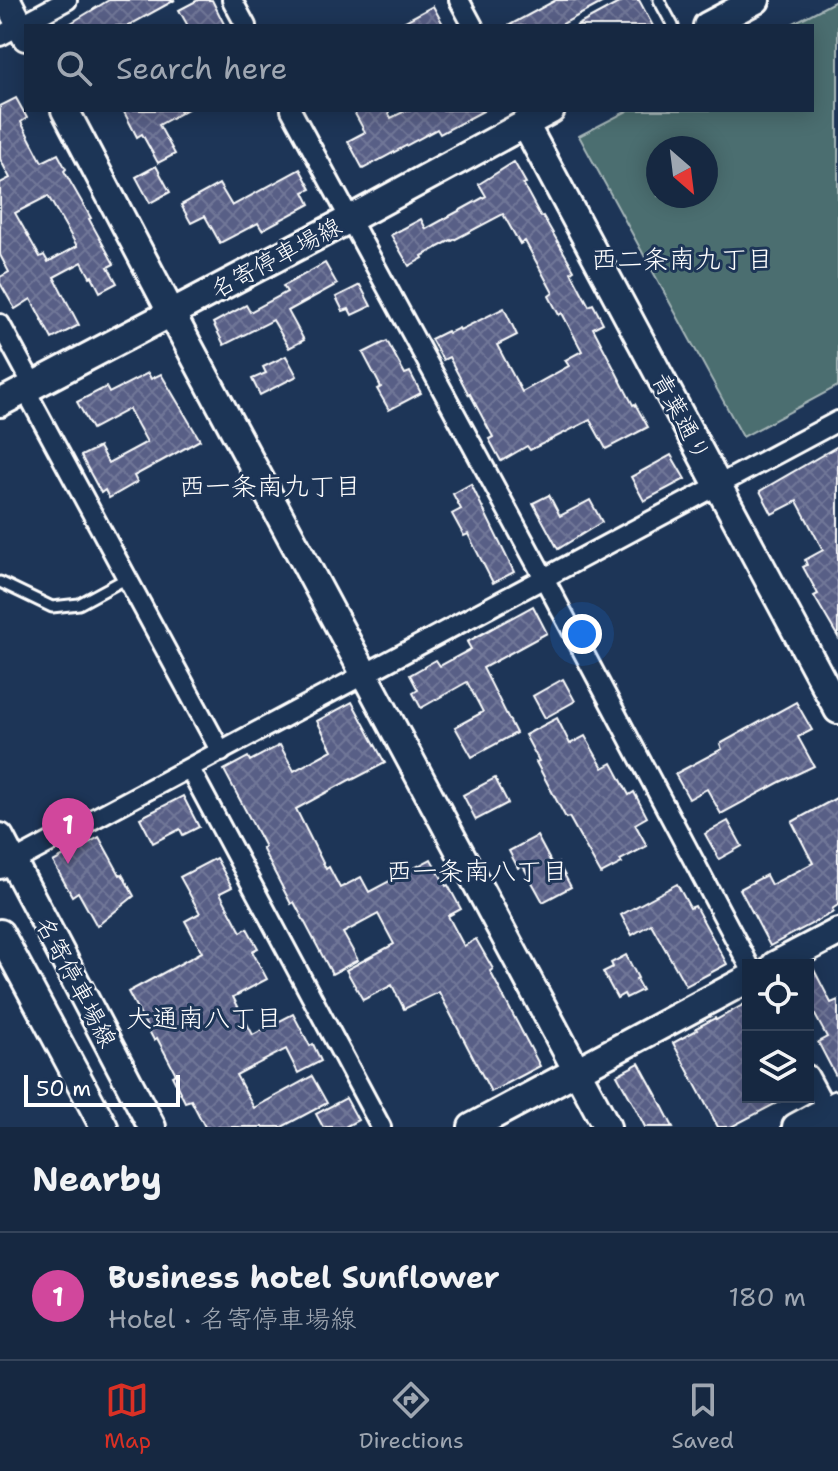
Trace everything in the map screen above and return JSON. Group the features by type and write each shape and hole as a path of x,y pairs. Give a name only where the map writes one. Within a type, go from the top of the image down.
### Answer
{"street":[{"path":"7,0 15,32"},
{"path":"28,24 67,0"},
{"path":"232,0 245,24"},
{"path":"459,0 472,24"},
{"path":"711,24 756,0"},
{"path":"66,112 607,1127"},
{"path":"292,112 746,959"},
{"name":"名寄停車場線","path":"0,403 350,219 522,117 543,112"},
{"name":"青葉通り","path":"522,117 838,710"},
{"path":"0,324 127,578 221,752"},
{"path":"7,865 838,421"},
{"path":"190,769 381,1127"},
{"name":"名寄停車場線","path":"0,837 7,865 152,1127"},
{"path":"786,959 838,932"},
{"name":"名寄停車場線","path":"0,933 104,1127"},
{"path":"472,1127 742,982"},
{"path":"796,1127 834,1114 814,1084"}],"lane":[{"path":"659,0 672,24"},
{"path":"0,582 52,607 79,604 127,578"}],"green space":[{"path":"838,0 838,386 743,437 579,136 625,112 814,112 814,24 792,24"}],"building":[{"path":"109,0 175,0 132,24 69,24"},
{"path":"198,0 212,0 224,24 187,24 179,10"},
{"path":"556,0 607,0 563,24 512,24"},
{"path":"624,0 639,0 652,24 580,24"},
{"path":"433,6 443,24 400,24"},
{"path":"16,98 27,118 21,122 42,162 58,154 114,264 108,267 117,283 100,292 82,262 54,277 79,325 52,339 31,299 15,309 0,283 0,277 9,272 0,255 0,183 10,178 0,159 0,106","holes":["48,196 77,246 48,262 44,255 40,257 15,213"]},
{"path":"124,112 182,112 159,125 175,154 158,163 142,134 137,137"},
{"path":"354,112 388,112 391,118 403,112 481,112 440,134 437,129 363,169 348,141 365,132"},
{"path":"514,162 541,217 574,270 571,272 589,306 593,304 603,323 593,328 633,405 648,427 606,449 590,420 530,450 527,446 501,461 489,439 493,437 449,357 443,360 431,339 447,331 460,330 504,308 517,335 497,345 522,392 569,366 565,360 582,351 562,313 559,315 549,296 553,293 525,241 520,244 503,214 422,256 409,266 391,235 421,219 426,229 486,196 479,184"},
{"path":"156,166 170,192 150,203 136,177"},
{"path":"300,169 311,189 304,192 310,204 262,230 258,223 220,243 205,216 191,223 181,205 219,184 232,206"},
{"path":"325,263 337,284 288,311 304,340 289,348 273,320 224,345 213,323 246,305 250,312 287,292 283,286"},
{"path":"360,285 371,306 352,315 349,309 343,311 336,297"},
{"path":"387,341 405,374 410,372 421,393 389,410 363,353"},
{"path":"286,356 297,376 260,395 252,379 266,373 263,367"},
{"path":"148,373 151,379 161,374 200,440 134,476 137,482 109,498 105,490 101,493 81,456 99,447 108,463 147,442 129,409 92,429 77,402 106,387 109,393"},
{"path":"838,446 838,637 814,596 818,594 803,567 807,565 805,560 823,550 797,501 772,514 760,491"},
{"path":"671,455 685,479 644,501 631,477"},
{"path":"471,484 514,572 493,583 468,534 464,536 452,514 461,509 453,494"},
{"path":"549,495 560,516 590,500 602,522 558,549 533,503"},
{"path":"533,606 547,633 483,668 516,733 472,757 455,727 483,712 467,682 421,708 413,693 418,690 410,675 436,660 440,666 471,649 467,642"},
{"path":"563,679 575,701 545,718 533,696"},
{"path":"352,702 385,763 296,809 326,869 329,867 340,888 361,877 369,892 431,859 461,909 448,916 464,946 476,939 540,1066 491,1092 439,992 404,1009 392,985 363,1000 346,970 394,944 378,914 343,933 358,960 332,974 294,902 291,904 224,770 280,745 294,771 332,750 317,721"},
{"path":"796,702 812,730 798,737 814,766 721,814 707,789 689,799 675,774 722,749 720,744"},
{"path":"557,718 570,744 585,736 603,768 612,763 629,795 634,792 647,817 635,824 647,846 601,874 569,817 566,818 525,735"},
{"path":"495,778 508,803 476,820 463,795"},
{"path":"183,796 199,827 183,835 180,829 153,843 140,818"},
{"path":"838,797 838,905 832,909 834,912 770,946 740,889 766,875 771,885 813,863 792,822"},
{"path":"728,821 742,846 719,859 705,834"},
{"path":"537,836 553,866 558,863 571,887 543,902 523,866 518,868 509,851"},
{"path":"99,837 134,896 97,926 78,892 72,896 53,862"},
{"path":"216,858 232,887 220,893 241,932 247,928 258,948 252,951 267,979 233,997 253,1035 293,1014 321,1061 298,1073 286,1049 236,1075 254,1108 312,1076 327,1103 282,1127 205,1127 191,1100 185,1102 172,1076 176,1074 128,992 202,952 185,921 200,913 180,877"},
{"path":"677,884 690,908 695,906 727,964 686,986 651,924 632,935 621,915"},
{"path":"626,955 642,990 626,998 624,994 617,998 603,972 613,967 611,963"},
{"path":"814,970 831,1003 838,1000 838,1080 818,1042 827,1037 814,1013"},
{"path":"742,1005 742,1103 777,1103 731,1127 718,1127 673,1043"},
{"path":"639,1063 673,1127 645,1127 617,1075"},
{"path":"346,1098 358,1120 345,1127 323,1127 316,1114"}],"place":[{"name":"Business hotel Sunflower","path":"68,864"}],"district":[{"name":"西二条南九丁目","path":"682,259"},
{"name":"西一条南九丁目","path":"270,486"},
{"name":"西一条南八丁目","path":"477,871"},
{"name":"大通南八丁目","path":"204,1018"}]}
